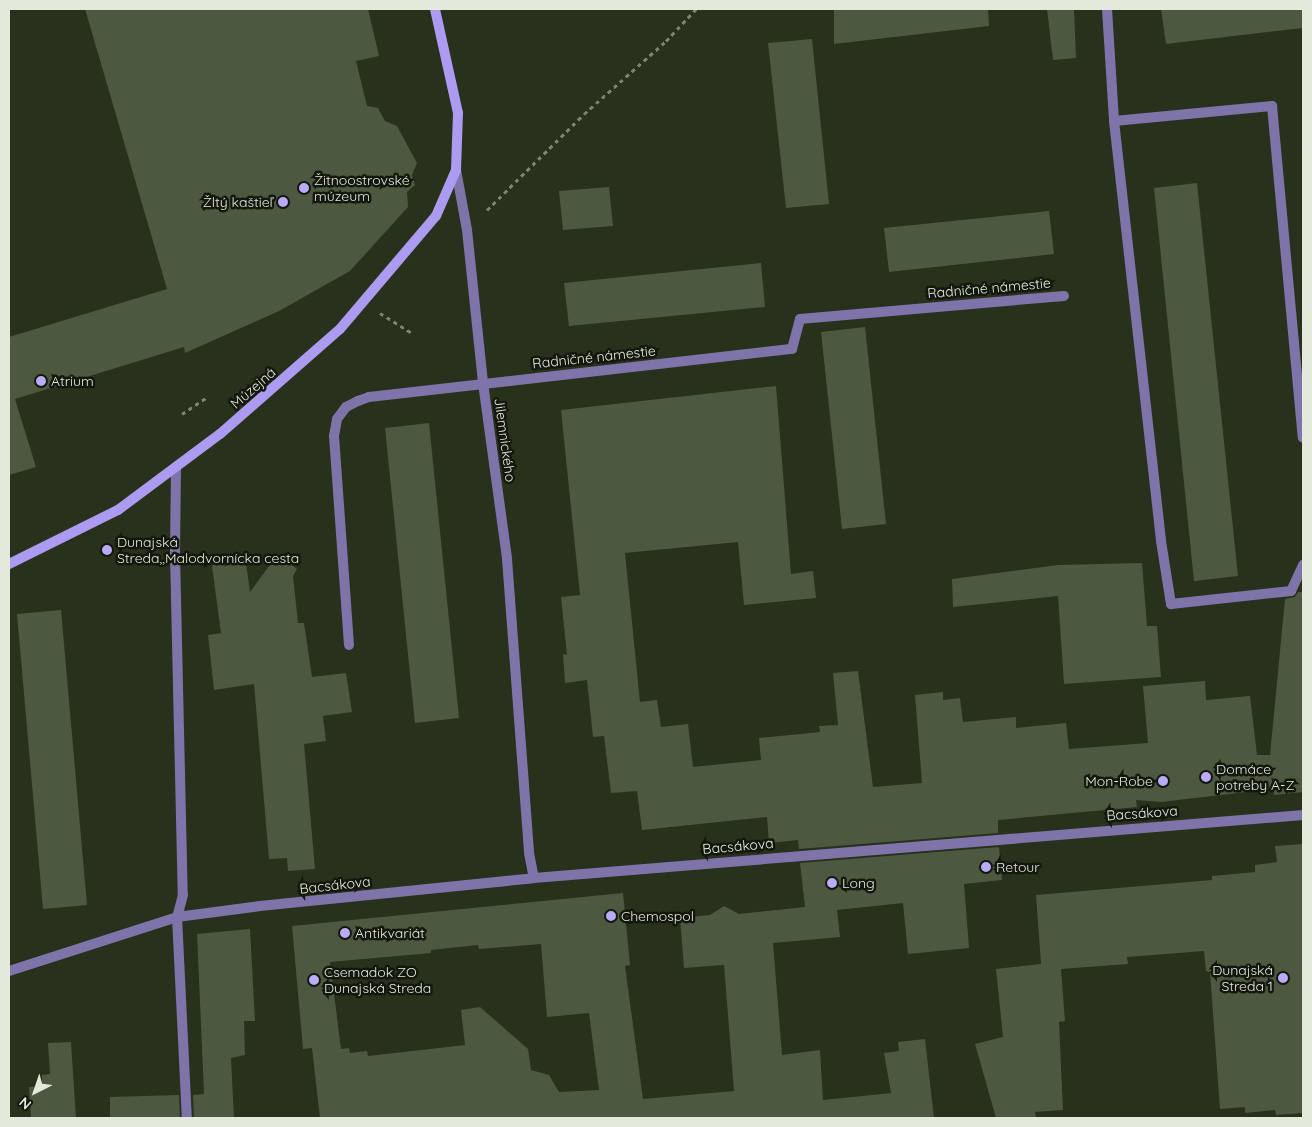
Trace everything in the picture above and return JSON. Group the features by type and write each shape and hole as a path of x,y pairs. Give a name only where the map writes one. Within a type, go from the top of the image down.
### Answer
{"street":[{"name":"Jilemnického","path":"435,9 458,112 456,170 467,230 483,383 508,559 529,853 534,878"},
{"path":"1107,9 1114,121 1161,541 1171,604 1291,591 1303,565"},
{"path":"1114,121 1272,106 1303,438"},
{"name":"Múzejná","path":"9,564 118,510 176,468 270,393 340,329 436,216 456,170"},
{"name":"Radničné námestie","path":"349,645 334,436 337,419 346,407 369,396 792,349 800,319 1064,296"},
{"path":"176,468 175,554 182,895 177,917 187,1118"},
{"name":"Bacsákova","path":"9,971 177,917 534,878 1303,815"}],"path":[{"path":"487,210 584,114 666,41 696,9"},
{"path":"380,313 413,334"},
{"path":"182,414 206,398"}],"building":[{"path":"85,9 368,9 379,56 356,61 367,106 378,108 385,121 397,126 417,163 412,175 415,185 407,192 408,207 350,271 279,311 185,353 184,347 15,399 36,467 9,475 9,337 167,289"},
{"path":"834,9 988,9 989,26 834,44"},
{"path":"1047,9 1074,9 1076,58 1053,60"},
{"path":"1161,9 1303,9 1303,28 1166,44"},
{"path":"812,39 829,204 786,208 768,43"},
{"path":"1197,183 1238,576 1194,581 1154,188"},
{"path":"609,187 613,226 563,230 559,191"},
{"path":"1049,211 1054,254 889,272 884,228"},
{"path":"761,263 765,307 569,326 564,283"},
{"path":"865,327 886,524 842,529 821,332"},
{"path":"776,386 791,574 813,571 816,598 744,605 738,542 625,553 640,702 657,700 661,727 688,724 693,767 761,760 759,738 820,732 819,726 838,725 833,673 858,671 873,787 922,783 915,695 943,692 943,700 960,698 963,722 1016,717 1016,728 1066,723 1069,749 1148,743 1143,686 1205,681 1206,700 1250,696 1257,755 1270,755 1285,599 1295,597 1298,592 1303,592 1303,792 1274,795 1273,789 1161,802 1136,800 1137,807 998,820 998,833 799,849 798,840 769,843 767,817 642,830 637,791 611,793 604,736 593,737 587,680 565,683 563,654 567,655 561,597 580,595 561,410"},
{"path":"429,423 459,718 415,723 385,428"},
{"path":"278,554 297,569 293,576 298,623 304,623 312,677 346,673 352,712 323,716 326,741 304,744 315,869 288,871 287,858 269,859 254,684 214,690 208,635 221,633 212,566 222,555 227,558 245,556 250,592"},
{"path":"1142,563 1147,626 1157,626 1161,677 1064,684 1058,596 953,607 952,579 1058,565"},
{"path":"61,610 87,905 43,909 17,614"},
{"path":"1303,844 1303,1113 1276,1115 1275,1110 1245,1113 1245,1107 1220,1109 1210,972 1206,971 1204,951 1127,957 1128,964 1061,969 1065,1021 1059,1022 1063,1110 1035,1112 1036,1118 996,1118 975,1044 1003,1037 996,969 1041,964 1036,895 1212,880 1212,876 1255,872 1255,865 1277,862 1275,846"},
{"path":"999,847 1002,880 964,884 969,948 908,954 903,903 837,910 840,937 773,943 782,1055 820,1050 823,1100 891,1093 884,1053 899,1051 898,1042 925,1039 934,1118 320,1118 312,1048 303,1049 292,926 623,893 630,965 625,966 643,1099 734,1091 724,965 684,968 680,918 710,915 724,906 739,914 805,907 800,863","holes":["541,944 547,1017 589,1013 599,1090 559,1092 549,1075 531,1070 528,1049 480,1007 461,1010 465,1045 368,1056 367,1051 350,1053 349,1048 341,1049 330,962 431,953 431,950 478,945 479,949"]},
{"path":"250,929 255,1021 244,1021 245,1055 231,1058 234,1118 194,1118 193,1095 204,1094 197,934"},
{"path":"71,1042 76,1118 31,1118 29,1087 42,1086 42,1075 50,1074 48,1043"},
{"path":"179,1095 180,1118 110,1118 110,1097"}],"place":[{"name":"Žitnoostrovské múzeum","path":"304,188"},
{"name":"Žltý kaštieľ","path":"283,202"},
{"name":"Atrium","path":"41,381"},
{"name":"Dunajská Streda,,Malodvornícka cesta","path":"107,550"},
{"name":"Domáce potreby A-Z","path":"1206,777"},
{"name":"Mon-Robe","path":"1163,781"},
{"name":"Retour","path":"986,867"},
{"name":"Long","path":"832,883"},
{"name":"Chemospol","path":"611,916"},
{"name":"Antikvariát","path":"345,933"},
{"name":"Dunajská Streda 1","path":"1283,978"},
{"name":"Csemadok ZO Dunajská Streda","path":"314,980"}]}
